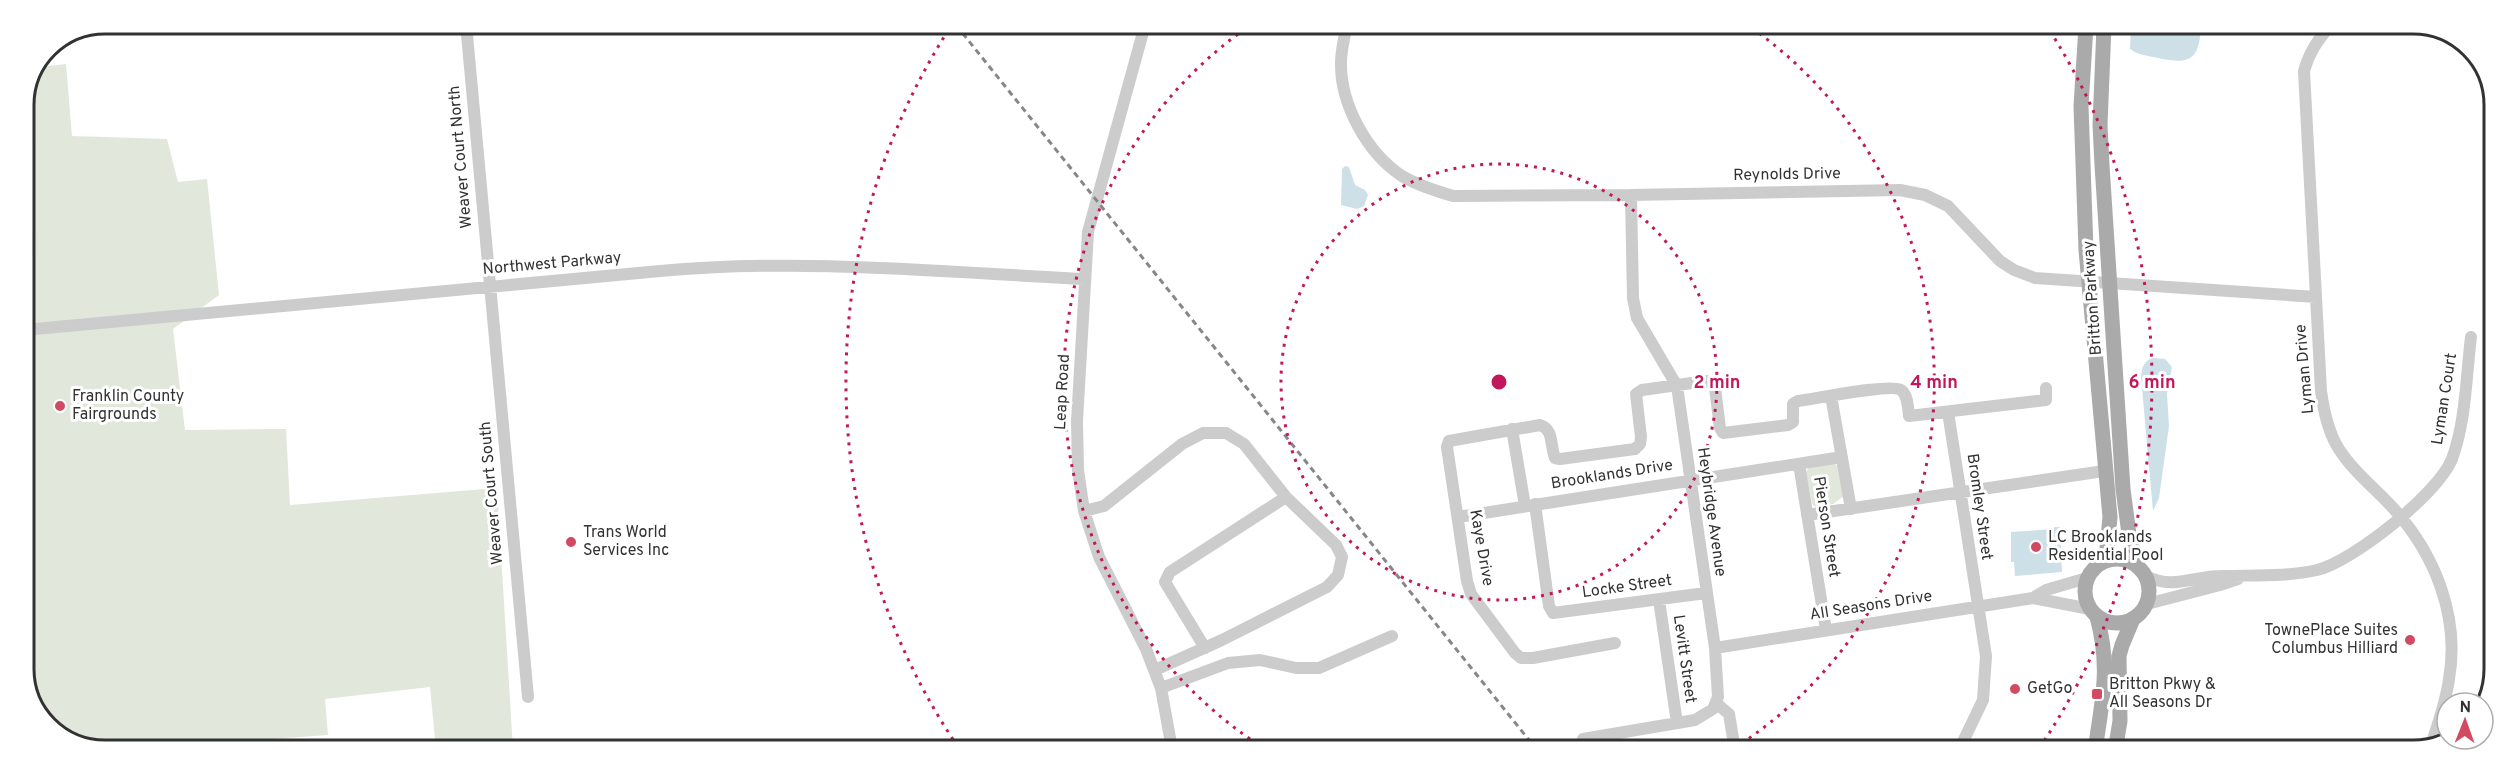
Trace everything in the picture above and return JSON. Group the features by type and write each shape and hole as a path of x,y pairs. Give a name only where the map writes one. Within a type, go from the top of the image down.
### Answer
{"main road":[{"name":"Britton Parkway","path":"2085,34 2080,106 2088,282 2109,530 2107,549 2101,563"},
{"name":"Britton Parkway","path":"2104,34 2100,125 2123,489 2129,534 2142,572"},
{"path":"2096,740 2106,670 2104,644 2094,613 2085,600 2084,589 2093,569 2101,563 2116,559 2124,560 2142,572 2149,585 2147,604 2133,619 2119,656 2120,721 2117,740"},
{"path":"2094,613 2115,623 2133,619"}],"street":[{"name":"Weaver Court North","path":"467,34 490,286"},
{"name":"Leap Road","path":"1142,34 1089,224 1077,446 1084,511 1099,557 1155,670 1161,688 1170,740"},
{"name":"Reynolds Drive","path":"1345,34 1341,62 1348,105 1368,141 1381,157 1404,177 1433,190 1454,196 1912,191 1948,206 1986,248 2014,270 2035,278 2109,285 2316,297"},
{"name":"Lyman Drive","path":"2323,34 2308,56 2304,71 2321,391 2325,413 2342,455 2401,517 2433,564 2441,584 2450,628 2451,663 2449,680 2433,738"},
{"name":"Heybridge Avenue","path":"1631,195 1633,298 1637,318 1677,386 1715,648 1718,690 1716,703"},
{"name":"Northwest Parkway","path":"34,329 680,269 761,265 1085,279"},
{"name":"Weaver Court South","path":"490,286 528,697"},
{"name":"Lyman Court","path":"2401,517 2443,475 2451,461 2460,432 2471,337"},
{"path":"1530,505 1512,429 1546,426 1550,432 1555,458 1560,459 1635,449 1640,444 1641,437 1636,394 1642,390 1706,381 1712,383 1715,388 1720,428 1723,433 1788,425 1793,422 1793,404 1831,396 1896,388 1905,394 1909,417 2046,400 2046,388"},
{"name":"Pierson Street","path":"1831,396 1851,509"},
{"name":"Bromley Street","path":"1948,412 1986,656 1983,700 1964,740"},
{"name":"Kaye Drive","path":"1512,429 1449,441 1458,518 1471,594 1521,658 1533,658 1615,643"},
{"path":"1084,511 1104,506 1182,444 1203,434 1226,433 1244,444 1286,497 1336,545 1342,557 1338,575 1318,592 1155,670"},
{"name":"Brooklands Drive","path":"1458,518 1690,479 1842,457"},
{"name":"Pierson Street","path":"1799,464 1826,630"},
{"path":"1807,515 2104,471"},
{"path":"1204,648 1165,582 1170,572 1286,497"},
{"name":"Locke Street","path":"1530,505 1549,606 1553,613 1706,593"},
{"path":"2142,572 2168,583 2220,576 2242,577 2316,570 2349,557 2401,517"},
{"path":"2147,604 2242,577"},
{"name":"All Seasons Drive","path":"1715,648 2033,598 2046,590 2087,578"},
{"name":"All Seasons Drive","path":"2033,598 2094,613"},
{"name":"Levitt Street","path":"1659,600 1677,723"},
{"path":"1161,688 1228,663 1260,660 1296,668 1319,668 1392,636"},
{"path":"1583,739 1695,720 1707,715 1716,703 1729,714 1733,740"}],"shaded area":[{"path":"2131,34 2200,34 2195,53 2191,58 2185,60 2169,60 2140,54 2130,49"},
{"path":"66,64 72,136 167,139 178,182 207,179 219,295 173,329 185,430 286,429 290,505 497,488 512,740 435,740 430,687 325,699 328,735 272,740 96,740 66,729 49,713 40,697 35,675 34,105 36,91 46,66"},
{"path":"1345,166 1349,167 1355,185 1365,190 1368,195 1364,206 1357,209 1341,205 1342,169"},
{"path":"2153,358 2165,359 2172,367 2167,394 2169,426 2159,498 2153,511 2141,377 2145,363"},
{"path":"1835,464 1839,467 1844,496 1833,504 1816,507 1812,504 1806,472 1809,467"},
{"name":"LC Brooklands Residential Pool","path":"2054,527 2060,527 2062,572 2015,576 2014,562 2011,562 2011,532 2054,529"}],"railway":[{"path":"963,34 1529,740"}],"place":[{"name":"Franklin County Fairgrounds","path":"60,406"},
{"name":"Trans World Services Inc","path":"571,542"},
{"name":"LC Brooklands Residential Pool","path":"2036,547"},
{"name":"TownePlace Suites Columbus Hilliard","path":"2410,640"},
{"name":"GetGo","path":"2015,689"},
{"name":"Britton Pkwy & All Seasons Dr","path":"2097,694"}]}
